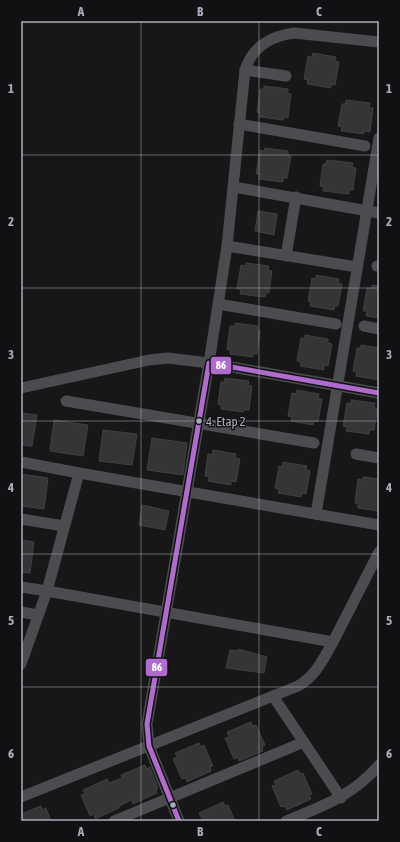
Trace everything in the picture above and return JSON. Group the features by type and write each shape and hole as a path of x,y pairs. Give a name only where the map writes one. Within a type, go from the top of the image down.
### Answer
{"street":[{"path":"179,821 149,746 147,724 168,613 200,423 227,246 245,70 254,52 263,44 283,34 294,33 379,42"},
{"path":"245,70 286,76"},
{"path":"240,124 365,146"},
{"path":"316,514 379,138"},
{"path":"234,187 379,213"},
{"path":"286,256 296,197"},
{"path":"227,246 357,267"},
{"path":"218,304 336,324"},
{"path":"364,326 379,329"},
{"path":"21,388 149,360 168,358 209,363 379,393"},
{"path":"66,401 187,423 200,423 314,443"},
{"path":"356,454 379,458"},
{"path":"21,462 379,525"},
{"path":"21,664 46,591 79,473"},
{"path":"21,519 64,526"},
{"path":"21,797 298,686 311,677 333,642 379,552"},
{"path":"21,587 333,642"},
{"path":"21,612 38,615"},
{"path":"273,696 341,798"},
{"path":"114,821 171,799 304,742"},
{"path":"286,821 341,798 370,777 379,765"}],"building":[{"path":"313,53 336,57 335,61 339,62 335,85 331,84 331,88 307,84 308,80 304,79 308,56 312,57"},
{"path":"264,86 288,89 288,94 291,94 288,118 284,117 283,120 260,117 260,113 257,112 260,89 264,89"},
{"path":"346,100 370,103 369,108 373,108 370,132 364,131 364,134 341,131 342,127 338,126 342,104 345,104"},
{"path":"265,148 288,151 288,156 291,156 287,178 283,178 283,182 259,179 260,174 256,174 260,150 264,151"},
{"path":"327,160 353,163 352,167 356,168 353,190 349,190 349,194 323,191 323,186 320,186 323,164 326,164"},
{"path":"258,211 277,214 274,235 255,231"},
{"path":"246,263 269,266 268,270 272,271 269,293 266,293 265,297 240,294 241,289 237,289 241,265 245,266"},
{"path":"316,275 339,279 338,283 342,284 338,306 335,306 334,310 310,306 311,302 308,301 312,278 316,279"},
{"path":"372,285 379,286 379,318 366,316 367,311 363,311 367,288 372,288"},
{"path":"235,323 258,326 257,330 260,331 257,354 253,354 253,357 230,354 230,350 227,349 230,326 235,326"},
{"path":"305,335 328,339 328,343 332,344 328,366 324,365 324,370 300,366 301,362 297,361 301,338 305,339"},
{"path":"361,345 379,348 379,380 356,376 357,372 353,371 357,348 361,348"},
{"path":"225,378 249,381 248,385 252,386 249,410 244,410 243,412 221,409 221,405 218,404 221,382 224,382"},
{"path":"297,390 319,394 318,398 322,399 318,422 314,421 313,425 291,421 292,417 288,416 292,393 296,394"},
{"path":"351,400 375,403 374,408 378,408 374,430 370,430 369,434 346,431 347,427 343,426 347,403 351,404"},
{"path":"21,413 37,415 32,446 21,445"},
{"path":"54,420 88,425 83,456 50,451"},
{"path":"103,430 137,434 132,465 99,461"},
{"path":"152,438 187,443 183,475 147,470"},
{"path":"213,450 236,454 235,458 240,459 236,482 231,481 231,485 208,481 209,477 205,476 208,454 212,455"},
{"path":"283,462 307,466 306,470 310,471 306,494 302,493 301,497 278,493 279,489 275,488 279,466 282,467"},
{"path":"21,474 48,478 44,509 21,506"},
{"path":"363,477 379,479 379,511 358,508 358,503 355,503 358,479 363,480"},
{"path":"142,505 169,511 165,530 139,525"},
{"path":"21,540 34,542 30,573 21,572"},
{"path":"238,649 267,657 264,673 226,668 230,650 238,651"},
{"path":"251,722 253,726 256,725 265,745 262,747 263,751 239,761 238,757 234,759 225,738 229,737 227,732"},
{"path":"199,743 201,747 204,745 213,766 210,767 211,771 187,782 186,778 182,779 173,759 177,757 175,753"},
{"path":"145,765 147,769 150,767 158,788 156,789 157,793 133,804 132,800 95,819 94,814 90,816 81,795 85,794 83,790 107,779 109,783 122,778 121,775"},
{"path":"298,770 300,774 303,773 312,794 309,795 311,799 287,810 285,806 281,807 272,786 276,785 274,781"},
{"path":"223,802 225,806 228,805 235,821 203,821 199,813"},
{"path":"41,806 43,810 46,808 51,821 21,821 21,814"}],"transit line":[{"name":"86","path":"179,821 149,746 147,724 209,363 379,393"}],"place":[{"name":"4. Etap 2","path":"199,421"}]}
